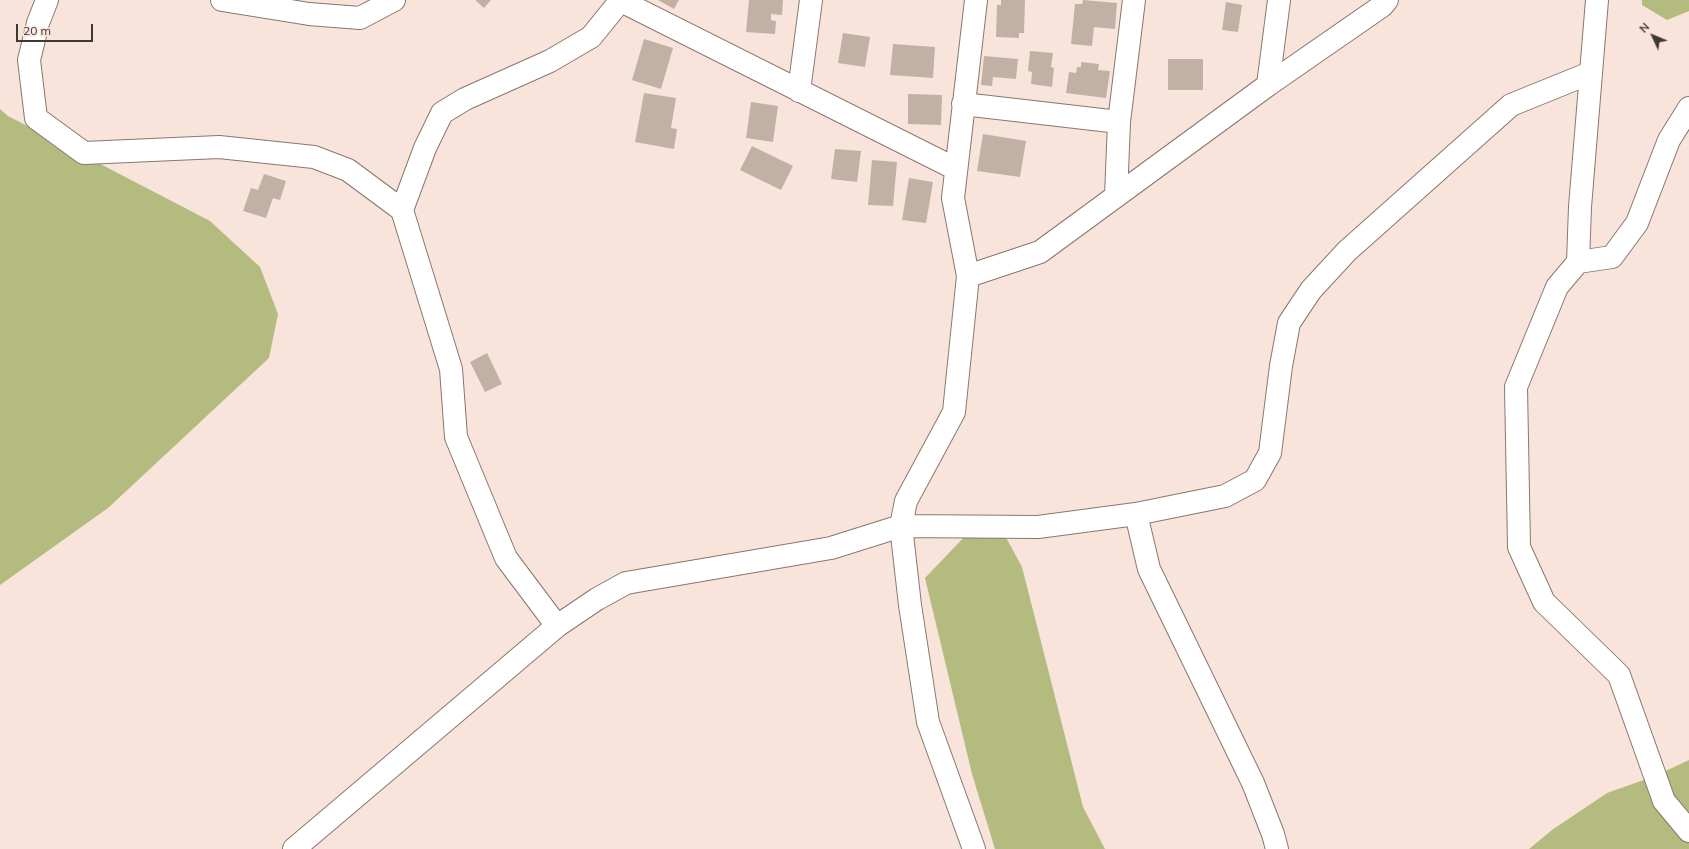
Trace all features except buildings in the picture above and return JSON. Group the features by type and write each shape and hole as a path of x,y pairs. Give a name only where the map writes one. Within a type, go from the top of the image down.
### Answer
{"street":[{"path":"47,0 38,23 29,60 36,118 84,153 219,147 314,157 348,170 402,210 451,369 456,437 506,558 557,626"},
{"path":"222,0 309,14 360,18 394,0"},
{"path":"402,210 425,148 442,113 465,99 550,61 591,37 621,0 956,169"},
{"path":"799,91 811,0"},
{"path":"974,849 928,722 910,605 901,526 906,501 954,412 968,276 953,198 976,0"},
{"path":"1116,196 1119,122 1134,0"},
{"path":"1268,85 1279,0"},
{"path":"968,276 1040,252 1268,85 1382,6 1387,0"},
{"path":"1597,0 1580,208 1578,262 1557,287 1516,387 1519,547 1544,602 1619,676 1664,801 1689,831"},
{"path":"294,849 557,626 597,599 626,583 830,548 901,526 1038,527 1136,514 1224,496 1255,480 1270,454 1281,366 1289,323 1311,290 1347,251 1511,105 1590,73"},
{"path":"964,104 1119,122"},
{"path":"1578,262 1612,257 1637,223 1669,140 1689,108"},
{"path":"1136,514 1149,569 1253,783 1273,834 1277,849"}],"green space":[{"path":"1642,0 1689,0 1689,11 1667,20 1642,5"},
{"path":"0,109 8,116 210,221 260,267 278,314 269,358 108,508 0,585"},
{"path":"1002,530 1022,567 1083,807 1105,849 995,849 972,774 925,578 969,532"},
{"path":"1689,760 1689,849 1529,849 1552,830 1607,793 1655,776"}]}
